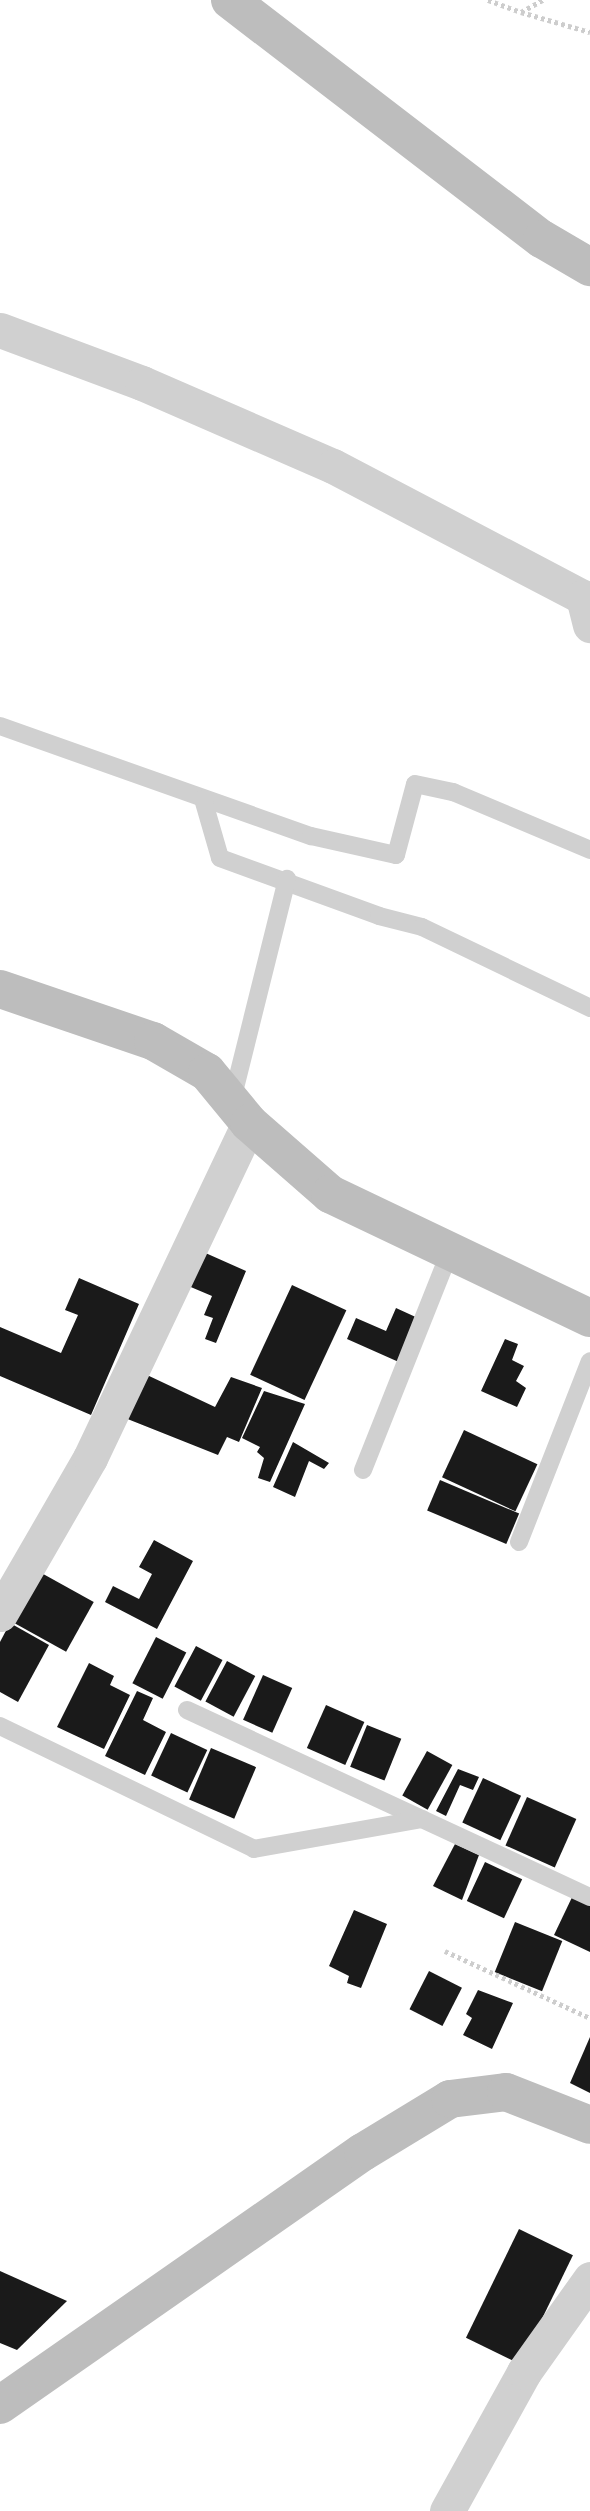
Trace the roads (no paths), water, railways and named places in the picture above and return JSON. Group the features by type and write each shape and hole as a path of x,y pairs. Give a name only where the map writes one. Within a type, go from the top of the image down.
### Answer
{"street":[{"path":"230,0 531,230 590,267"},
{"path":"0,330 142,383 333,466 583,597 590,625"},
{"path":"0,989 153,1041 207,1072 240,1112 330,1194 590,1318"},
{"path":"0,1614 90,1458 240,1112"},
{"path":"0,2405 363,2152 450,2099 506,2092 590,2125"},
{"path":"447,2511 524,2372 590,2279"}],"lane":[{"path":"0,726 311,836 396,855 415,784 453,792 590,850"},
{"path":"203,799 220,858 287,879 379,916 422,927 524,972 590,1008"},
{"path":"240,1112 287,879"},
{"path":"363,1470 450,1251"},
{"path":"519,1542 590,1361"},
{"path":"187,1710 590,1897"},
{"path":"0,1726 254,1849 422,1819"}]}
